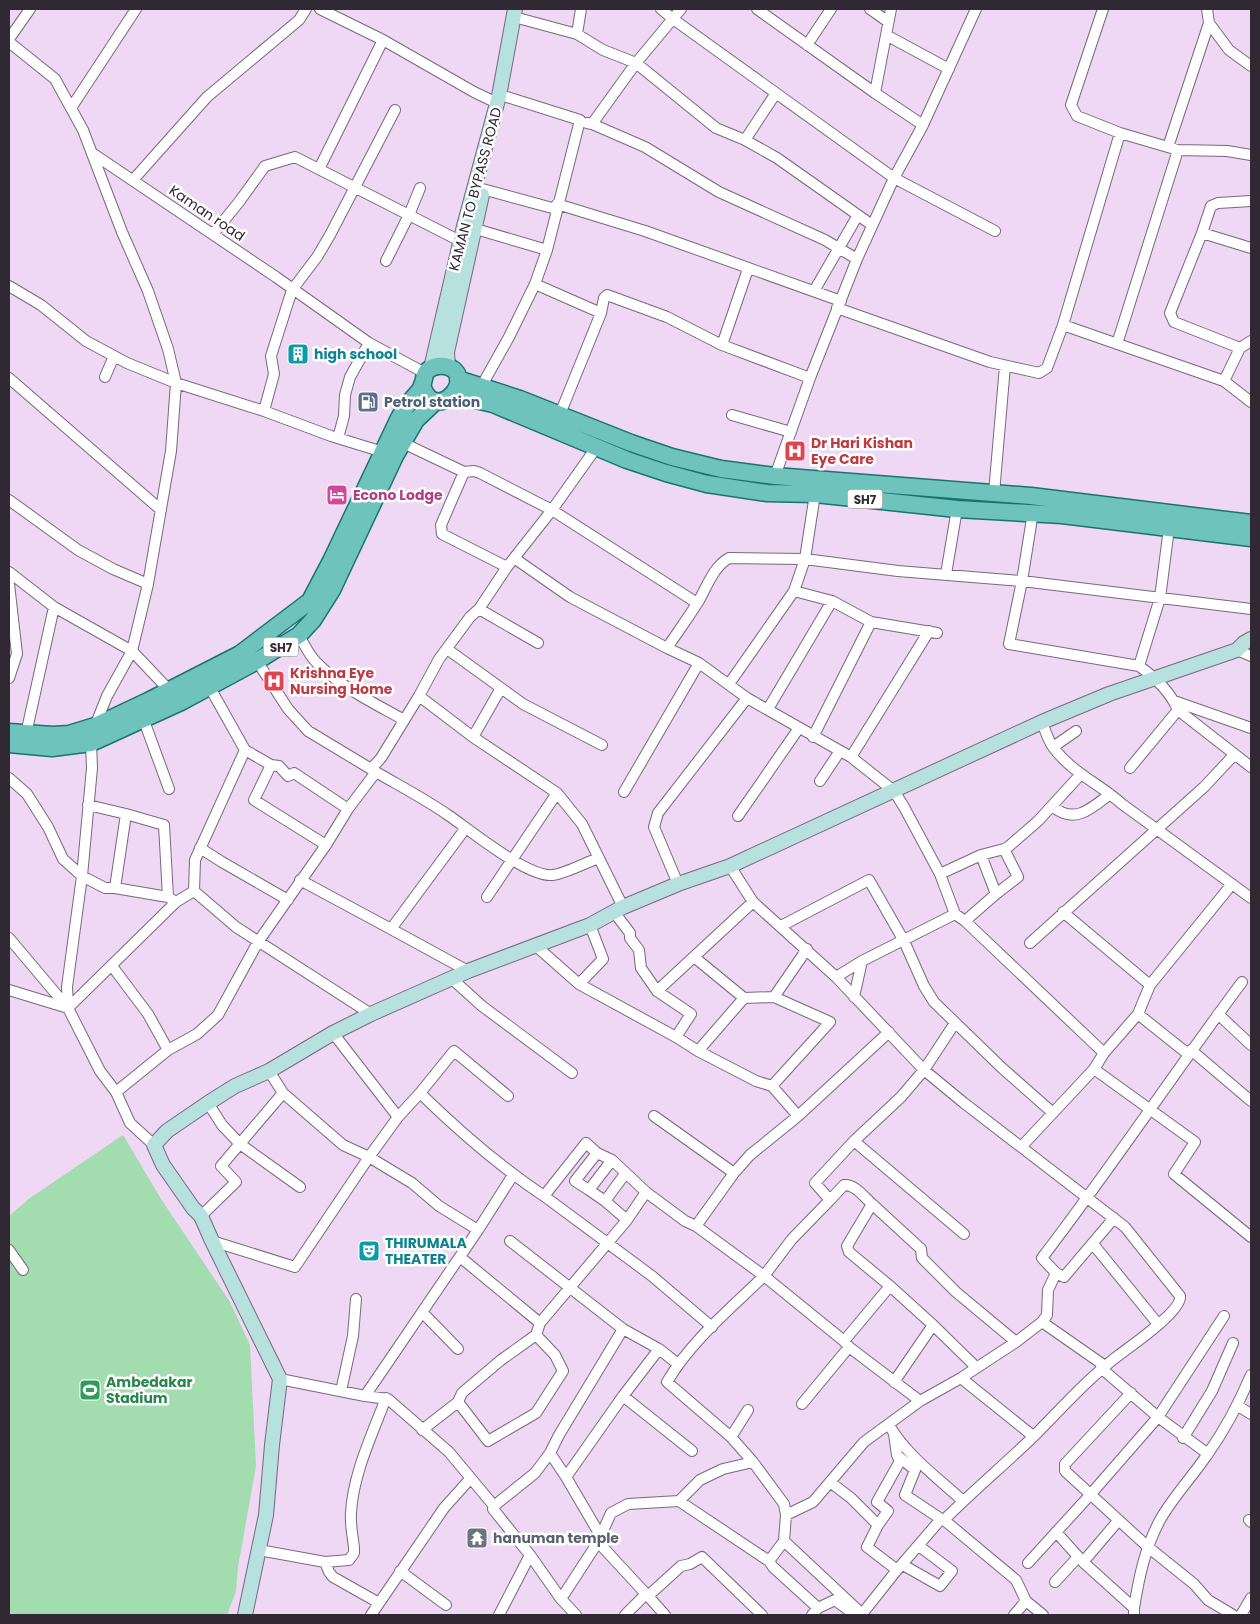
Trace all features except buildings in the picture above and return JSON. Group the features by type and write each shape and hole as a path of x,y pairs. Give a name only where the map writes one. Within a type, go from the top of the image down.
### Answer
{"main road":[{"name":"SH7","path":"9,732 53,735 69,734 95,726 240,654 310,601 404,408 426,376 439,365 481,387 560,414 609,436 672,457 720,469 775,476 959,492 994,492 1251,523"},
{"path":"453,373 458,388 453,395"},
{"path":"426,376 427,395 436,401"},
{"name":"SH7","path":"9,744 52,748 91,743 183,701 257,661 299,635 313,620 332,590 402,442 416,420 436,401 442,401 453,395 493,404 596,448 666,473 707,484 767,493 815,494 957,509 1033,512 1251,538"}],"street":[{"path":"30,9 9,41 55,79 83,130 122,232 148,291 168,349 176,384 171,451 148,584 132,651 107,696 95,726"},
{"path":"71,108 136,9"},
{"path":"134,180 207,97 299,20 306,9"},
{"path":"320,9 382,40 474,92 580,120 644,147 719,192 838,247 856,259"},
{"path":"577,34 580,9"},
{"path":"661,9 894,178 995,231"},
{"path":"592,124 636,62 681,9"},
{"path":"757,9 923,125"},
{"path":"807,45 831,9"},
{"path":"870,9 887,21"},
{"path":"875,93 887,21 891,9"},
{"path":"775,476 856,259 894,178 923,125 976,9"},
{"path":"1103,9 1071,104 1077,116 1120,133 1173,149 1226,151 1251,155"},
{"path":"1116,344 1209,23 1207,9"},
{"path":"518,14 577,34 603,50 636,62 716,128 746,140 777,158 872,225"},
{"name":"KAMAN TO BYPASS ROAD","path":"453,373 447,352 469,227 502,100 518,14"},
{"path":"1209,23 1228,50 1251,66"},
{"path":"886,35 949,69"},
{"path":"319,169 382,40"},
{"path":"746,140 776,93"},
{"path":"264,411 274,374 271,356 292,290 317,257 395,110"},
{"path":"481,387 509,337 535,284 547,250 580,120"},
{"path":"479,188 645,231 814,291 839,304 997,364 1039,373 1047,368 1063,325 1120,133"},
{"name":"Kaman road","path":"92,153 213,234 369,343 426,376"},
{"path":"213,234 265,166 294,157 460,241"},
{"path":"386,260 409,215 420,188"},
{"path":"1240,348 1174,322 1170,313 1212,206 1218,203 1251,201"},
{"path":"814,291 858,215"},
{"path":"469,227 547,250"},
{"name":"KAMAN TO BYPASS ROAD","path":"426,376 460,241 469,227"},
{"path":"1202,233 1251,248"},
{"path":"722,344 748,269"},
{"path":"535,284 601,313"},
{"path":"9,286 41,305 86,341 176,384 264,411 383,452"},
{"path":"560,414 601,313 604,298 607,295 667,317 722,344 810,378"},
{"path":"1063,325 1224,380 1251,402"},
{"path":"1224,380 1240,348 1251,341"},
{"path":"338,438 344,416 344,395 350,377 369,343"},
{"path":"105,377 114,356"},
{"path":"994,492 997,364"},
{"path":"9,378 161,510"},
{"path":"732,415 791,432"},
{"path":"402,442 464,472 474,471 480,473 552,510 697,603"},
{"path":"116,1092 168,1050 197,1034 218,1015 258,942 326,845 374,770 439,659 470,617 479,609 507,567 552,510 596,448"},
{"path":"464,472 441,525 442,534 507,567"},
{"path":"729,684 794,591 805,559 815,494"},
{"path":"9,500 78,550 113,569 148,584"},
{"path":"946,574 957,509"},
{"path":"1033,512 1022,581 1009,644 1139,666 1157,678 1176,706 1251,768"},
{"path":"1139,666 1160,598 1169,528"},
{"path":"514,558 570,597 699,663 747,698 768,708 813,737 851,757 894,791 940,874 955,914 965,921 1104,1053"},
{"path":"667,648 697,603 716,569 722,562 730,558 805,559 898,570 1022,581 1251,609"},
{"path":"9,572 54,607 132,651 169,690"},
{"path":"9,584 17,654 9,678"},
{"path":"794,591 832,601 870,622 933,632 851,757"},
{"path":"768,708 832,601"},
{"path":"26,734 54,607"},
{"path":"479,609 538,643"},
{"path":"813,737 870,622"},
{"path":"299,635 315,661 332,676 360,695 404,720"},
{"path":"154,1145 167,1131 235,1086 268,1071 333,1033 371,1014 468,971 590,925 618,909 678,884 730,866 1042,722 1110,694 1237,650 1244,642 1251,640"},
{"path":"447,649 523,704 602,745"},
{"path":"1237,650 1251,656"},
{"path":"257,661 288,709 308,731 447,815 465,829 530,870 554,875 599,858"},
{"path":"624,792 699,663"},
{"path":"209,686 245,750 271,765 279,766 288,776 294,773 348,809"},
{"path":"473,737 501,688"},
{"path":"419,696 473,737 557,793 582,824 599,858 618,909 630,932 630,938 639,950 641,968 657,991 691,1014 676,1037"},
{"path":"678,884 654,827 655,821 658,813 747,698"},
{"path":"1176,706 1251,728"},
{"path":"1130,768 1176,706"},
{"path":"144,718 169,789"},
{"path":"1042,722 1052,747 1081,774 1251,898"},
{"path":"738,816 799,728"},
{"path":"1052,747 1076,731"},
{"path":"68,1008 67,987 82,876 92,768 91,743"},
{"path":"194,891 195,860 245,750"},
{"path":"820,781 840,752"},
{"path":"1030,943 1204,787 1234,755"},
{"path":"271,765 254,800 326,845"},
{"path":"940,874 981,855 1004,849 1038,821 1081,774"},
{"path":"9,778 27,794 48,827 64,859 82,876 105,888 116,888 172,900"},
{"path":"487,897 557,793"},
{"path":"1052,806 1059,812 1075,816 1093,808 1110,794"},
{"path":"88,805 164,824 172,900"},
{"path":"116,888 126,814"},
{"path":"391,929 465,829"},
{"path":"200,848 288,900"},
{"path":"965,921 1018,877 1004,849"},
{"path":"981,855 996,894"},
{"path":"730,866 753,902 782,926 836,977 924,1070 1125,1227 1180,1296 1181,1301 1158,1324 1103,1367 943,1520 859,1615"},
{"path":"300,880 468,971"},
{"path":"782,926 869,880 904,941 924,986 934,1002 1053,1113"},
{"path":"1022,1146 1094,1069 1104,1053 1138,1014 1150,985 1232,884"},
{"path":"68,1008 112,966 172,900 194,891"},
{"path":"194,891 258,942 371,1014"},
{"path":"657,991 753,902"},
{"path":"1063,912 1150,985"},
{"path":"836,977 862,961 955,914"},
{"path":"579,984 603,959 590,925"},
{"path":"9,938 68,1008 100,1071 116,1092 130,1123 154,1145 163,1165 201,1216 280,1379 266,1515 246,1615"},
{"path":"536,946 579,984 698,1051 756,1081 772,1086 798,1116"},
{"path":"774,997 807,949"},
{"path":"694,957 744,998 774,997 830,1022 772,1086"},
{"path":"854,996 862,961"},
{"path":"112,966 148,1014 168,1050"},
{"path":"451,978 482,1006 572,1073"},
{"path":"1114,1218 1064,1277 1056,1273 1042,1258 1088,1198 1190,1052 1242,982"},
{"path":"9,990 68,1008"},
{"path":"698,1051 744,998"},
{"path":"1138,1014 1190,1052 1251,1101"},
{"path":"1218,1014 1251,1045"},
{"path":"830,1200 815,1183 854,1141 901,1097 924,1070 955,1023"},
{"path":"696,1226 734,1173 750,1155 798,1116 890,1032"},
{"path":"333,1033 398,1117"},
{"path":"212,1241 295,1267 398,1117 454,1051 508,1096"},
{"path":"1094,1069 1195,1142 1174,1174 1251,1236"},
{"path":"268,1071 283,1093 343,1145 369,1157 412,1183 439,1206 478,1230"},
{"path":"201,1216 236,1182 221,1166 283,1093"},
{"path":"420,1093 455,1127 513,1175 652,1276 712,1327"},
{"path":"208,1103 222,1125 240,1144 300,1187"},
{"path":"654,1116 734,1173"},
{"path":"854,1141 964,1234"},
{"path":"544,1196 586,1143 597,1153 612,1160 646,1192 764,1276 846,1344 920,1401"},
{"path":"597,1153 574,1181 605,1201 627,1220"},
{"path":"589,1190 612,1160"},
{"path":"605,1201 625,1174"},
{"path":"365,1396 423,1313 513,1175"},
{"path":"769,1561 784,1541 786,1515 784,1504 753,1462 731,1437 667,1382 678,1364 712,1327 764,1276 792,1239 844,1186 852,1186 872,1204 921,1250 922,1258 956,1292 1016,1342"},
{"path":"422,1430 458,1402 462,1393 536,1335 540,1323 627,1220 646,1192"},
{"path":"872,1204 847,1246 849,1252 890,1286 976,1367"},
{"path":"510,1241 623,1329 659,1349 678,1364"},
{"path":"1093,1244 1158,1324"},
{"path":"9,1250 22,1270"},
{"path":"460,1257 540,1323"},
{"path":"786,1515 813,1502 864,1442 891,1430 920,1401 961,1378 1016,1342 1042,1322 1047,1314 1048,1290 1056,1273"},
{"path":"802,1404 890,1286"},
{"path":"341,1391 353,1336 356,1299"},
{"path":"423,1313 458,1349"},
{"path":"1028,1563 1158,1418 1224,1316"},
{"path":"1042,1322 1103,1367 1158,1418 1208,1454"},
{"path":"894,1382 933,1325"},
{"path":"494,1506 535,1473 550,1453 623,1329"},
{"path":"458,1402 488,1441 536,1413 563,1371 555,1354 536,1335"},
{"path":"1184,1438 1212,1392 1233,1343"},
{"path":"566,1477 659,1349"},
{"path":"1134,1611 1142,1561 1161,1518 1208,1454 1238,1406 1251,1375"},
{"path":"961,1378 1033,1436"},
{"path":"280,1379 365,1396 386,1398 407,1414 422,1430 449,1452 494,1506 493,1509 530,1555 561,1599 576,1615"},
{"path":"1130,1393 1065,1464 1065,1471 1118,1521 1194,1584 1208,1600 1233,1615"},
{"path":"623,1396 692,1451"},
{"path":"259,1550 325,1562 349,1560 354,1553 350,1515 353,1497 360,1467 386,1398"},
{"path":"1238,1406 1251,1414"},
{"path":"731,1437 748,1410"},
{"path":"891,1430 916,1458 963,1501"},
{"path":"891,1430 896,1455 900,1461 877,1502 888,1511 867,1546 900,1568 940,1586 952,1571 919,1546"},
{"path":"550,1453 566,1477 599,1538 665,1615"},
{"path":"896,1455 915,1470 905,1494 943,1520 1016,1580 1026,1601 1043,1615"},
{"path":"679,1501 700,1480 723,1469 753,1462"},
{"path":"370,1615 444,1508 470,1479"},
{"path":"830,1482 851,1498 878,1525"},
{"path":"561,1599 599,1538 611,1513 628,1504 679,1501 769,1561 772,1567 815,1612 835,1600 859,1615"},
{"path":"1055,1582 1081,1559 1118,1521"},
{"path":"1056,1532 1134,1611"},
{"path":"784,1541 859,1615"},
{"path":"499,1615 530,1555"},
{"path":"625,1615 682,1566 702,1557 762,1615"},
{"path":"325,1562 333,1577 379,1603"},
{"path":"400,1571 446,1605"},
{"path":"1241,1615 1251,1598"},
{"path":"1014,1615 1026,1601"}],"green space":[{"path":"123,1135 161,1199 230,1302 250,1345 256,1466 238,1567 236,1591 227,1615 9,1615 9,1216 30,1198"}],"place":[{"name":"high school","path":"298,354"},
{"name":"Petrol station","path":"368,402"},
{"name":"Dr Hari Kishan Eye Care","path":"795,451"},
{"name":"Econo Lodge","path":"337,495"},
{"name":"Krishna Eye Nursing Home","path":"274,681"},
{"name":"THIRUMALA THEATER","path":"369,1251"},
{"name":"Ambedakar Stadium","path":"90,1390"},
{"name":"hanuman temple","path":"477,1538"}]}
